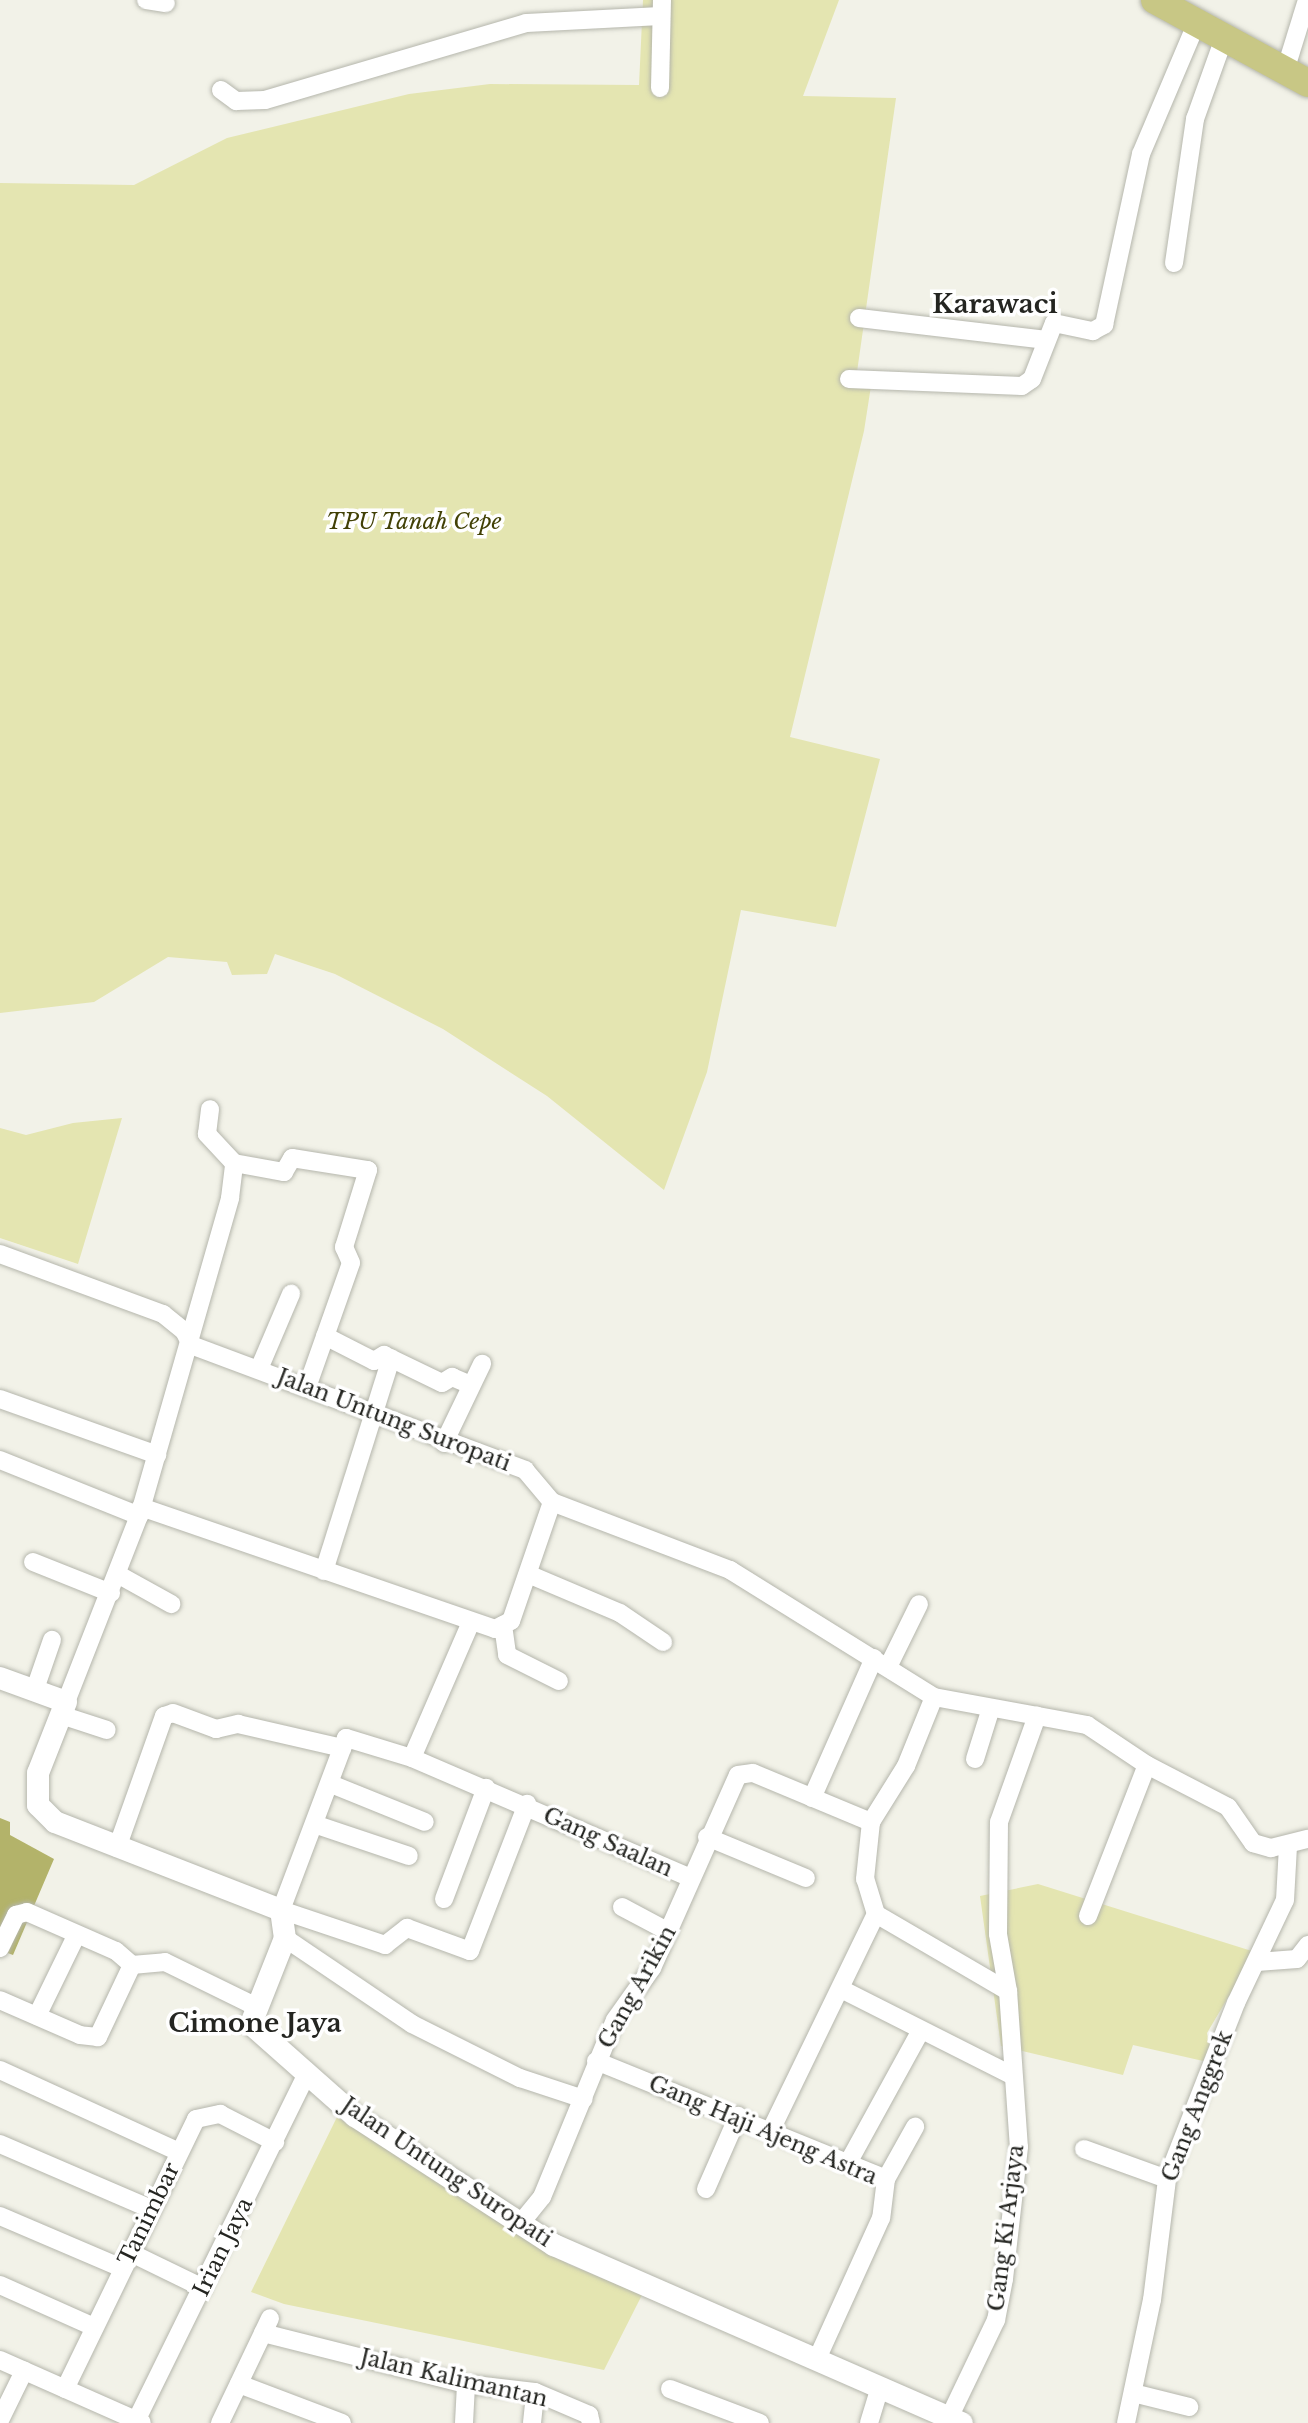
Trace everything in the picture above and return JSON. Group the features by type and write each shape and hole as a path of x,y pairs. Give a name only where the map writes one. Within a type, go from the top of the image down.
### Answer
{"main road":[{"path":"1155,0 1189,12 1224,38 1296,77"}],"street":[{"path":"146,0 166,3"},
{"path":"1296,77 1307,0"},
{"path":"221,90 236,101 265,100 526,23 662,8 660,88"},
{"path":"849,379 1022,386 1032,379 1054,323 1093,331 1104,325 1141,154 1189,12"},
{"path":"1174,263 1195,119 1224,38"},
{"path":"859,318 1047,340"},
{"path":"210,1109 207,1134 234,1163 284,1172 292,1158 368,1170 344,1247 351,1263 307,1387"},
{"path":"234,1163 230,1198 191,1345 119,1575 38,1773 38,1805 55,1822 281,1910 385,1945 407,1928 470,1951 527,1804"},
{"path":"0,1254 163,1314 184,1331 191,1345"},
{"path":"259,1369 291,1294"},
{"path":"325,1336 374,1361 382,1354 442,1383 452,1377 471,1385"},
{"name":"Jalan Untung Suropati","path":"191,1345 307,1387 376,1418 525,1470 552,1502 730,1570 934,1697 1087,1725 1147,1765 1228,1807 1253,1843 1288,1846 1308,1839"},
{"path":"324,1571 376,1418 391,1358"},
{"path":"444,1443 482,1364"},
{"path":"0,1399 157,1455"},
{"path":"0,1460 140,1511 495,1629 511,1621 552,1502"},
{"path":"33,1562 111,1593"},
{"path":"528,1574 620,1613 663,1642"},
{"path":"119,1575 171,1604"},
{"path":"812,1798 881,1662 919,1604"},
{"path":"412,1758 471,1622"},
{"path":"503,1625 507,1655 559,1681"},
{"path":"35,1689 52,1640"},
{"path":"0,1678 35,1689 63,1708 107,1730"},
{"path":"771,2130 843,1990 876,1914 865,1879 871,1822 906,1766 934,1697"},
{"path":"975,1759 991,1708"},
{"path":"0,1948 20,1911 116,1951 132,1965 165,1962 257,2007 285,1938 281,1910 342,1748 238,1724 216,1729 173,1713 164,1716 117,1848"},
{"name":"Gang Ki Arjaya","path":"956,2419 996,2320 1004,2279 1019,2147 1011,2075 1008,1991 998,1934 999,1822 1037,1716"},
{"name":"Gang Saalan","path":"342,1748 350,1737 412,1758 527,1804 690,1878"},
{"path":"1088,1916 1147,1765"},
{"name":"Gang Arikin","path":"520,2224 542,2197 584,2099 596,2061 669,1932 707,1837 738,1775 753,1773 871,1822"},
{"path":"331,1784 425,1822"},
{"path":"444,1899 486,1788"},
{"path":"314,1824 409,1856"},
{"path":"707,1837 806,1878"},
{"name":"Gang Anggrek","path":"1126,2423 1152,2300 1167,2179 1285,1900 1288,1846"},
{"path":"622,1907 669,1932"},
{"path":"876,1914 1008,1991"},
{"path":"37,2016 76,1936"},
{"path":"285,1938 412,2024 520,2078 584,2099"},
{"path":"1257,1962 1297,1959 1308,1945"},
{"path":"0,2000 92,2038 103,2032 132,1965"},
{"path":"843,1990 920,2032 1011,2075"},
{"name":"Jalan Untung Suropati","path":"257,2007 251,2024 255,2032 308,2072 355,2116 554,2245 956,2419"},
{"path":"848,2163 920,2032"},
{"name":"Gang Haji Ajeng Astra","path":"596,2061 738,2116 886,2179 885,2208 817,2359"},
{"path":"0,2070 179,2152"},
{"name":"Irian Jaya","path":"138,2422 308,2072"},
{"name":"Tanimbar","path":"65,2389 196,2119 210,2113 275,2142"},
{"path":"706,2189 738,2116"},
{"path":"886,2179 915,2127"},
{"path":"0,2144 151,2209"},
{"path":"1084,2149 1167,2179"},
{"path":"0,2216 203,2288"},
{"path":"0,2285 94,2327"},
{"name":"Jalan Kalimantan","path":"239,2384 266,2326 466,2384 535,2392 589,2415 591,2423"},
{"path":"0,2360 138,2422"},
{"path":"0,2420 24,2371"},
{"path":"220,2423 239,2384 342,2423"},
{"path":"464,2423 466,2384"},
{"path":"869,2423 880,2387"},
{"path":"670,2389 760,2423"},
{"path":"532,2423 535,2392"},
{"path":"1133,2393 1189,2407"}],"green space":[{"name":"TPU Tanah Cepe","path":"643,0 839,0 803,96 896,98 857,372 873,373 864,431 790,737 880,759 836,927 741,910 707,1072 664,1190 547,1096 443,1029 335,974 275,954 267,974 232,975 227,962 168,957 94,1002 0,1013 0,183 134,185 227,138 409,94 490,84 639,85"},
{"path":"122,1118 78,1264 0,1238 0,1128 26,1135 73,1123"},
{"path":"1038,1884 1255,1952 1207,2033 1212,2063 1133,2045 1123,2075 1001,2046 980,1896"},
{"path":"337,2117 568,2264 642,2295 604,2370 284,2304 251,2292"}],"shaded area":[{"path":"0,1818 10,1822 10,1835 54,1859 13,1955 0,1950"}],"district":[{"name":"Karawaci","path":"995,305"},
{"name":"Cimone Jaya","path":"255,2024"}]}
